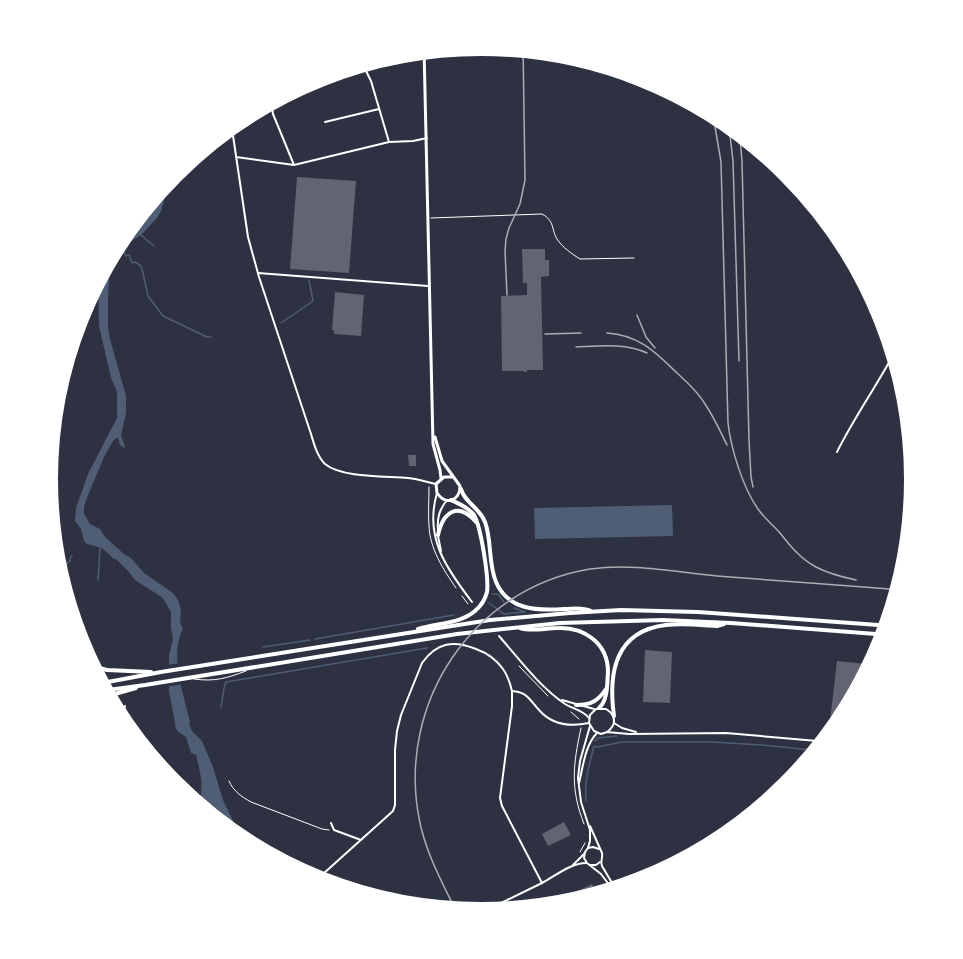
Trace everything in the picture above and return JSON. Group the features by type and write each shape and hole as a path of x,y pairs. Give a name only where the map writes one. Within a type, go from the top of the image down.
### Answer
{"highway":[{"path":"460,489 462,495 479,511 485,523 494,574 497,584 507,598 528,608 550,610 584,608 595,612"},
{"path":"406,633 468,616 483,602 486,594 488,585 478,526 470,510 449,500"},
{"path":"438,535 443,519 452,512 466,513 478,526"},
{"path":"106,682 490,620 621,610 698,612 883,625"},
{"path":"110,690 457,634 560,623 663,620 879,634"},
{"path":"614,716 612,693 615,666 621,650 631,638 657,626 717,626 731,623"},
{"path":"516,627 527,630 572,629 593,638 602,649 607,663 605,700 598,709"},
{"path":"99,668 161,672"},
{"path":"113,694 145,685"},
{"path":"576,705 591,704 606,688"}],"main road":[{"path":"424,56 433,444 441,478"},
{"path":"434,432 440,457 459,482 460,489 458,496 449,500 441,498 437,493 436,484 441,478 453,477"}],"street":[{"path":"365,69 371,81 389,142"},
{"path":"272,108 294,165"},
{"path":"325,122 379,109"},
{"path":"233,133 248,237 310,434 320,458 336,470 349,473 412,478 436,484"},
{"path":"236,157 294,165 389,142 427,138"},
{"path":"258,273 430,286"},
{"path":"837,452 891,359"},
{"path":"437,493 432,526 437,546 472,602"},
{"path":"441,554 438,515 449,500"},
{"path":"499,636 544,687 566,705 585,713 591,729 597,733 726,733 818,741"},
{"path":"322,875 392,813 394,808 394,750 401,715 422,663 437,648 453,644 479,650 492,658 502,668 510,682 512,713 501,803 542,883"},
{"path":"512,691 524,693 543,715 554,722 568,725 589,722"},
{"path":"560,699 576,705 606,709 614,716 613,727 607,732"},
{"path":"123,712 124,706"},
{"path":"571,867 584,854 590,841 590,830 581,802 578,778 589,722 592,712 598,709"},
{"path":"614,723 639,733"},
{"path":"579,785 586,755 597,733"},
{"path":"496,906 571,867 583,863 596,865 600,862 601,851 587,820"},
{"path":"331,823 334,830 361,840"},
{"path":"588,848 595,847 601,851"},
{"path":"584,854 589,864 611,886"},
{"path":"600,862 613,886"}],"lane":[{"path":"429,218 542,214 552,222 555,237 559,242 580,259 634,258"}],"path":[{"path":"579,738 581,726"},
{"path":"229,781 234,789 251,802 322,829 334,830"}],"water":[{"path":"166,192 157,218 142,234 123,247"},
{"path":"110,271 108,327 126,396 126,413 121,435 125,447 120,445 118,438 113,441 88,495 84,514 90,524 100,529 105,537 130,557 144,573 173,593 178,600 183,629 177,651 177,663 189,724 192,731 202,741 236,829 199,800 202,788 196,755 191,753 186,737 176,728 169,692 169,656 173,638 171,612 163,598 135,580 116,559 102,548 87,544 75,521 76,508 88,474 117,418 117,392 111,378 99,326 98,293"},
{"path":"672,505 673,536 535,539 534,508"}],"pier":[{"path":"181,663 183,684 165,687 166,665"}],"building":[{"path":"297,177 356,181 349,273 290,269"},
{"path":"522,249 545,249 545,260 549,260 549,276 541,277 543,370 502,371 501,296 527,295 527,283 523,283"},
{"path":"335,292 364,295 361,336 334,334 332,330"},
{"path":"408,455 416,455 416,466 409,466"},
{"path":"645,650 672,652 670,703 643,702"},
{"path":"837,661 866,664 837,717 834,721 830,721"},
{"path":"564,822 571,835 548,846 542,834"},
{"path":"592,884 595,891 592,892 564,898"}],"waterway":[{"path":"141,235 154,246"},
{"path":"122,249 126,256 129,255 132,263 140,265 148,296 163,316 211,337"},
{"path":"281,323 313,301 309,280"},
{"path":"98,580 100,548"},
{"path":"64,566 72,556"},
{"path":"492,594 498,594 504,602"},
{"path":"489,603 504,614 525,612 514,608"},
{"path":"315,639 454,615"},
{"path":"263,647 310,640"},
{"path":"221,707 226,682 427,648"},
{"path":"595,741 598,738 617,736"},
{"path":"586,801 586,780 594,746 622,742 712,742 812,750"}],"railway":[{"path":"507,295 506,239 520,204 525,180 523,55"},
{"path":"714,121 721,162 728,423 735,456 747,490 758,509 796,552 821,569 856,580"},
{"path":"730,132 733,161 739,361"},
{"path":"740,140 749,440 753,487"},
{"path":"637,315 646,337 655,348"},
{"path":"545,334 581,333"},
{"path":"607,333 618,334 637,341 669,365 702,400 727,445"},
{"path":"576,347 621,346 647,353"},
{"path":"454,906 430,855 419,818 415,775 420,733 433,694 452,658 479,626 511,600 548,580 606,567 894,589"}]}
